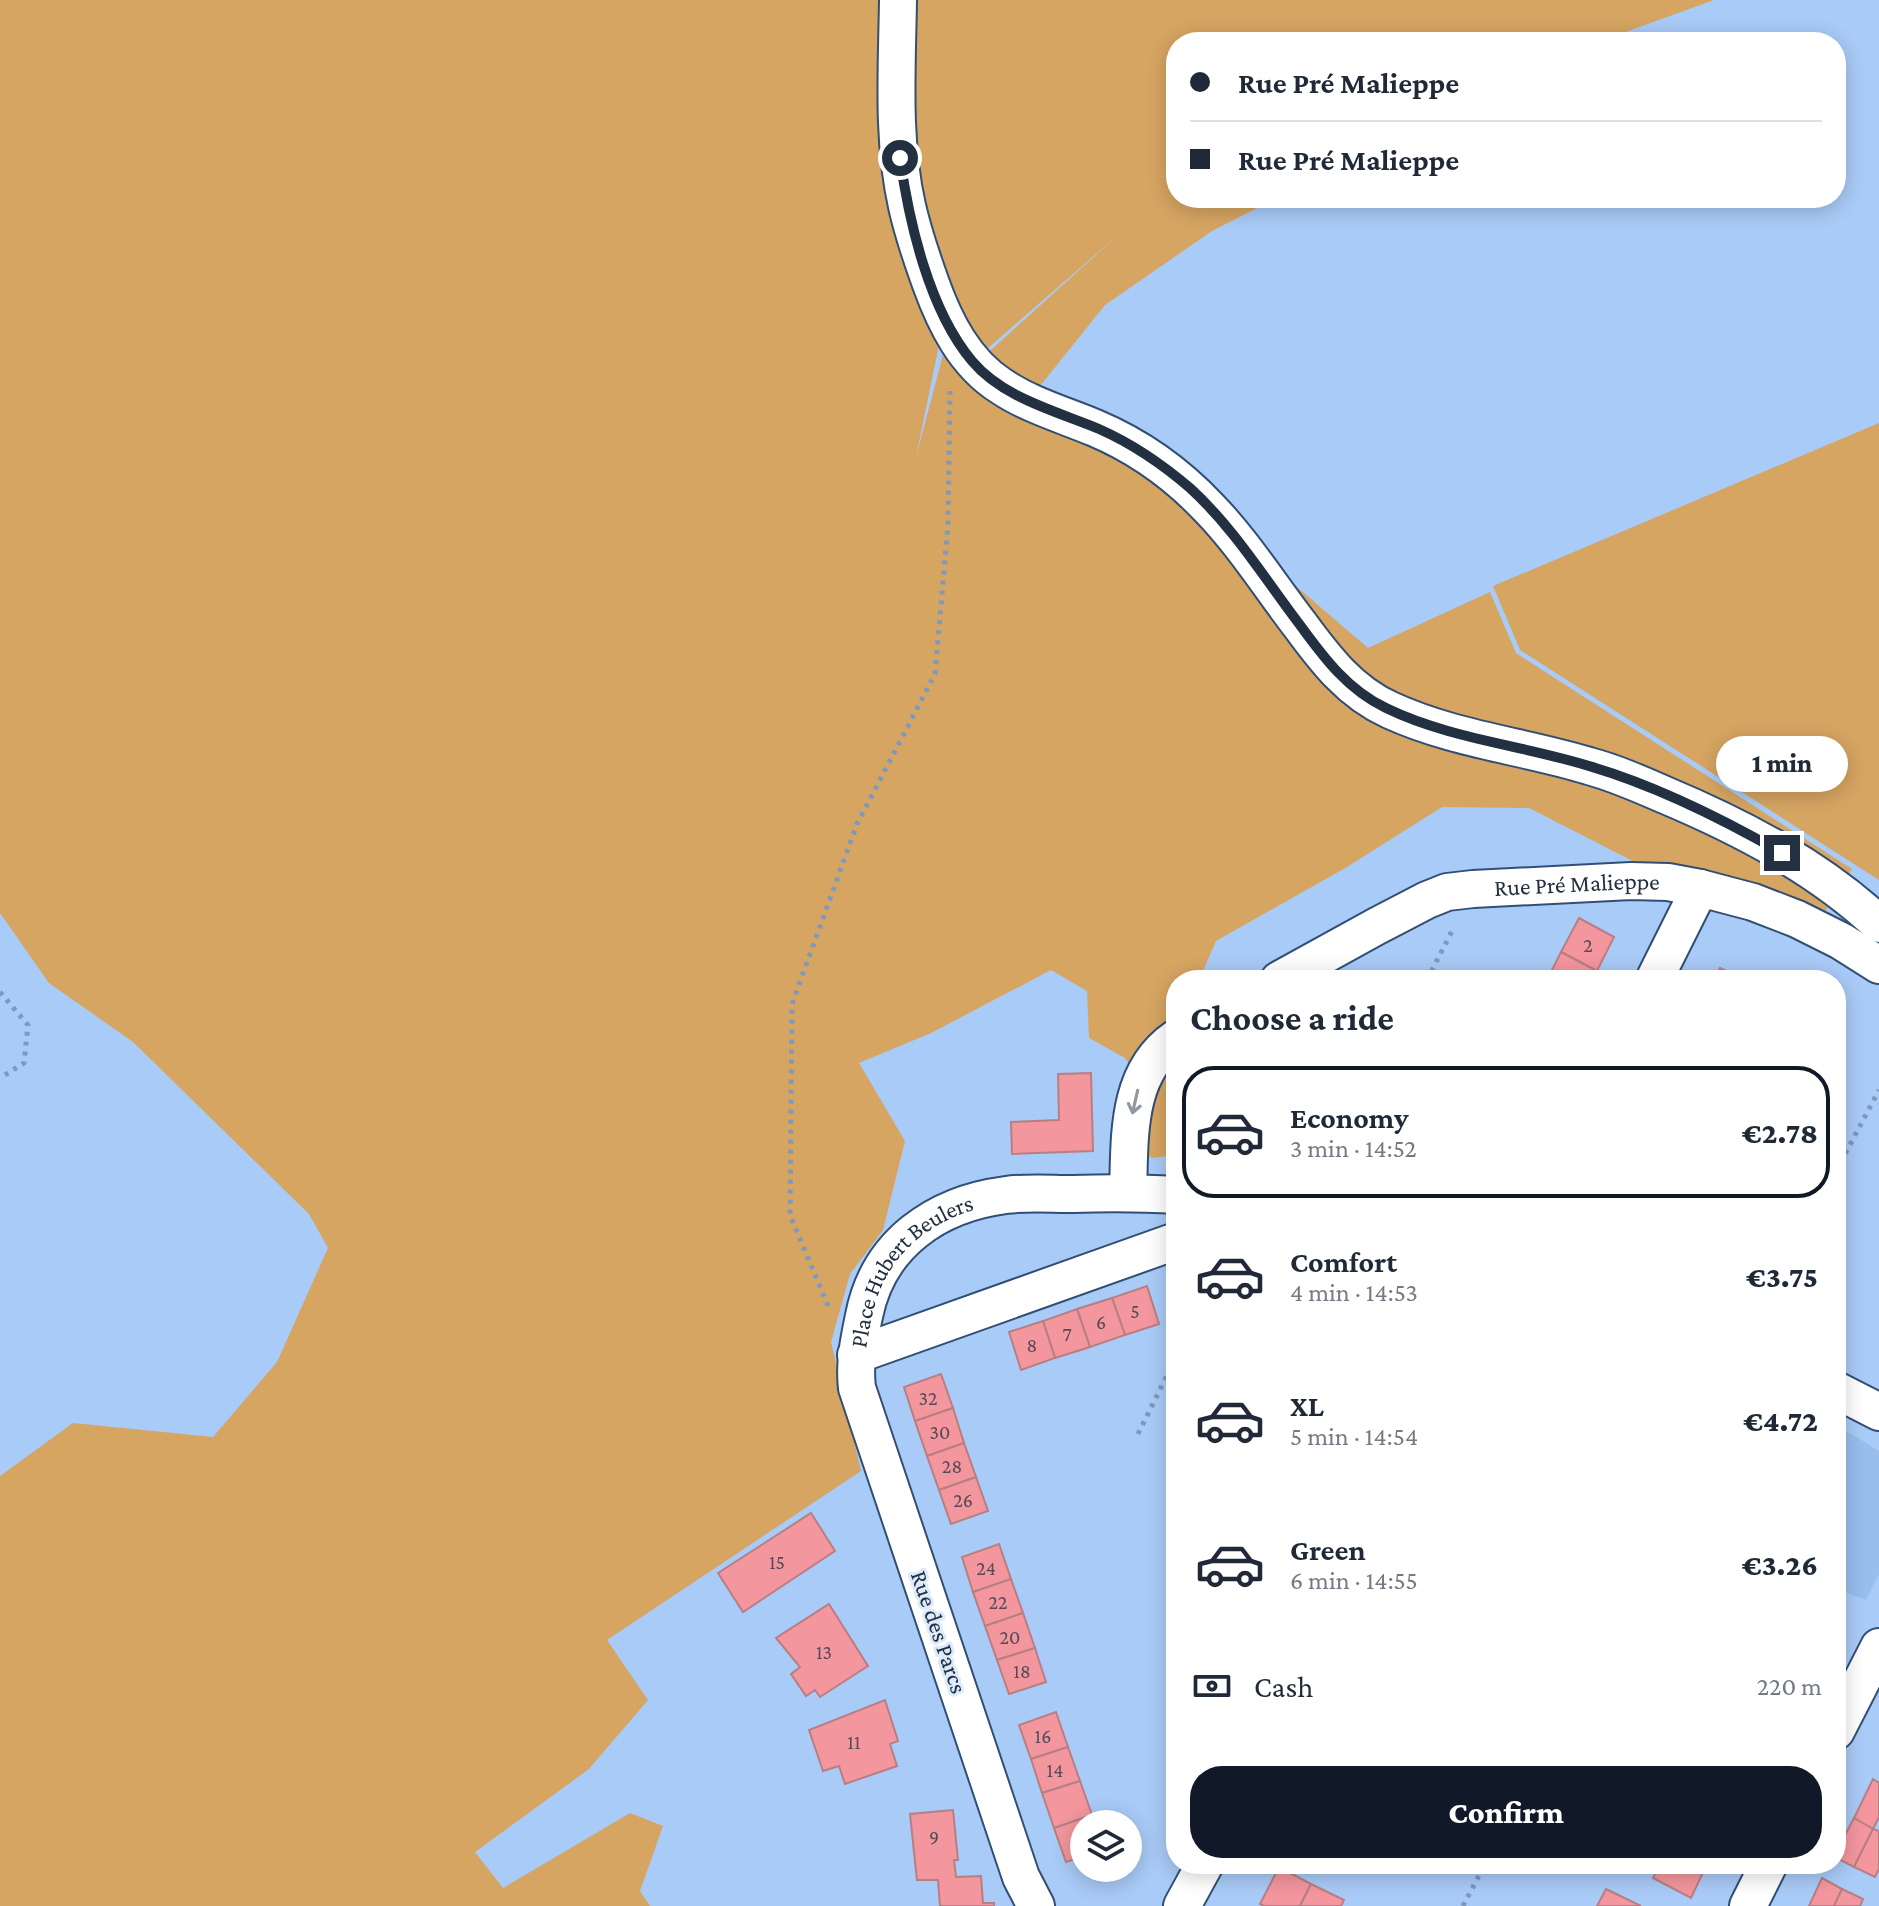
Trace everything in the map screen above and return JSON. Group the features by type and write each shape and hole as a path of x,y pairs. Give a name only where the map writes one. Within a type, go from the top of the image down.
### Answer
{"street":[{"path":"898,0 900,158 907,206 936,299 958,342 984,374 1017,395 1126,442 1169,470 1214,513 1321,653 1343,679 1364,696 1417,722 1588,765 1683,802 1782,853 1838,891 1879,924"},
{"name":"Rue Pré Malieppe","path":"1298,970 1447,892 1631,881 1668,882 1753,902 1841,941 1879,965"},
{"path":"1659,970 1700,888"},
{"path":"1128,1193 1132,1114 1137,1093 1146,1070 1166,1045"},
{"name":"Place Hubert Beulers","path":"856,1355 868,1296 883,1266 897,1247 936,1216 970,1202 1007,1195 1166,1195"},
{"name":"Place Hubert Beulers","path":"856,1355 1166,1245"},
{"name":"Rue des Parcs","path":"856,1355 857,1388 1021,1877 1036,1906"},
{"path":"1846,1395 1879,1412"},
{"path":"1846,1711 1879,1647"},
{"path":"1182,1906 1200,1874"},
{"path":"1748,1906 1764,1874"}],"path":[{"path":"831,1315 790,1215 792,1004 857,824 935,674 948,525 950,387"},
{"path":"1432,970 1473,889"},
{"path":"0,992 28,1025 24,1063 0,1078"},
{"path":"1846,1152 1879,1090"},
{"path":"1138,1434 1166,1377"},
{"path":"1463,1906 1480,1874"}],"shaded area":[{"path":"0,0 885,0 896,228 914,290 939,345 916,457 944,351 981,359 1119,234 980,355 937,268 904,128 910,0 1714,0 1626,32 1166,32 1166,208 1257,208 1212,231 1105,305 1028,401 1220,507 1290,581 1368,648 1490,592 1516,653 1852,869 1816,926 1660,875 1529,808 1442,807 1347,867 1216,941 1203,970 1166,970 1166,1156 1152,1158 1140,1149 1145,1089 1125,1058 1089,1038 1087,991 1051,970 931,1033 859,1063 905,1141 883,1230 850,1274 831,1342 861,1471 607,1640 648,1700 589,1769 475,1852 503,1888 630,1813 663,1826 640,1891 650,1906 0,1906 0,1476 73,1423 213,1437 277,1362 328,1248 309,1214 133,1042 49,983 0,913"},
{"path":"1879,423 1879,880 1520,650 1493,586"},
{"path":"1846,1431 1879,1451 1879,1574 1866,1600 1846,1593"}],"building":[{"path":"1579,918 1614,937 1598,970 1561,952"},
{"path":"1561,952 1595,970 1552,970"},
{"path":"1091,1073 1093,1151 1012,1154 1011,1122 1059,1120 1058,1074"},
{"path":"1147,1286 1159,1324 1125,1335 1112,1298"},
{"path":"1112,1298 1125,1335 1090,1347 1077,1309"},
{"path":"1077,1309 1090,1347 1055,1358 1043,1321"},
{"path":"1043,1321 1055,1358 1021,1370 1009,1332"},
{"path":"941,1374 953,1408 915,1421 904,1387"},
{"path":"953,1408 964,1443 927,1456 915,1421"},
{"path":"964,1443 976,1477 939,1490 927,1456"},
{"path":"976,1477 988,1511 951,1524 939,1490"},
{"path":"811,1513 835,1551 743,1612 718,1573"},
{"path":"999,1544 1011,1579 973,1592 962,1557"},
{"path":"1011,1579 1023,1613 985,1626 973,1592"},
{"path":"829,1604 868,1666 820,1697 815,1690 806,1696 791,1674 800,1667 776,1638"},
{"path":"1023,1613 1035,1648 997,1660 985,1626"},
{"path":"1035,1648 1046,1682 1009,1694 997,1660"},
{"path":"885,1700 898,1741 890,1744 897,1766 845,1784 839,1766 823,1771 809,1730"},
{"path":"1056,1712 1068,1747 1031,1759 1019,1725"},
{"path":"1068,1747 1080,1781 1042,1793 1031,1759"},
{"path":"1873,1779 1879,1783 1879,1817 1873,1829 1854,1818"},
{"path":"1080,1781 1090,1810 1070,1810 1070,1823 1054,1828 1042,1793"},
{"path":"953,1810 958,1860 954,1860 956,1877 981,1876 983,1903 994,1903 994,1906 940,1906 938,1880 917,1880 910,1814"},
{"path":"1854,1818 1873,1829 1854,1867 1846,1863 1846,1833"},
{"path":"1070,1823 1070,1861 1066,1862 1054,1828"},
{"path":"1873,1829 1879,1831 1879,1869 1875,1877 1854,1867"},
{"path":"1275,1874 1292,1874 1311,1884 1300,1906 1260,1904"},
{"path":"1655,1874 1702,1874 1691,1898 1653,1878"},
{"path":"1822,1878 1842,1889 1834,1906 1809,1906"},
{"path":"1311,1884 1344,1900 1341,1906 1300,1906"},
{"path":"1606,1889 1641,1906 1597,1906"},
{"path":"1842,1889 1863,1899 1860,1906 1834,1906"}],"route":[{"path":"900,158 907,206 936,299 958,342 972,361 984,374 1017,395 1126,442 1169,470 1214,513 1321,653 1343,679 1364,696 1417,722 1588,765 1637,783 1748,833 1782,853"}]}
